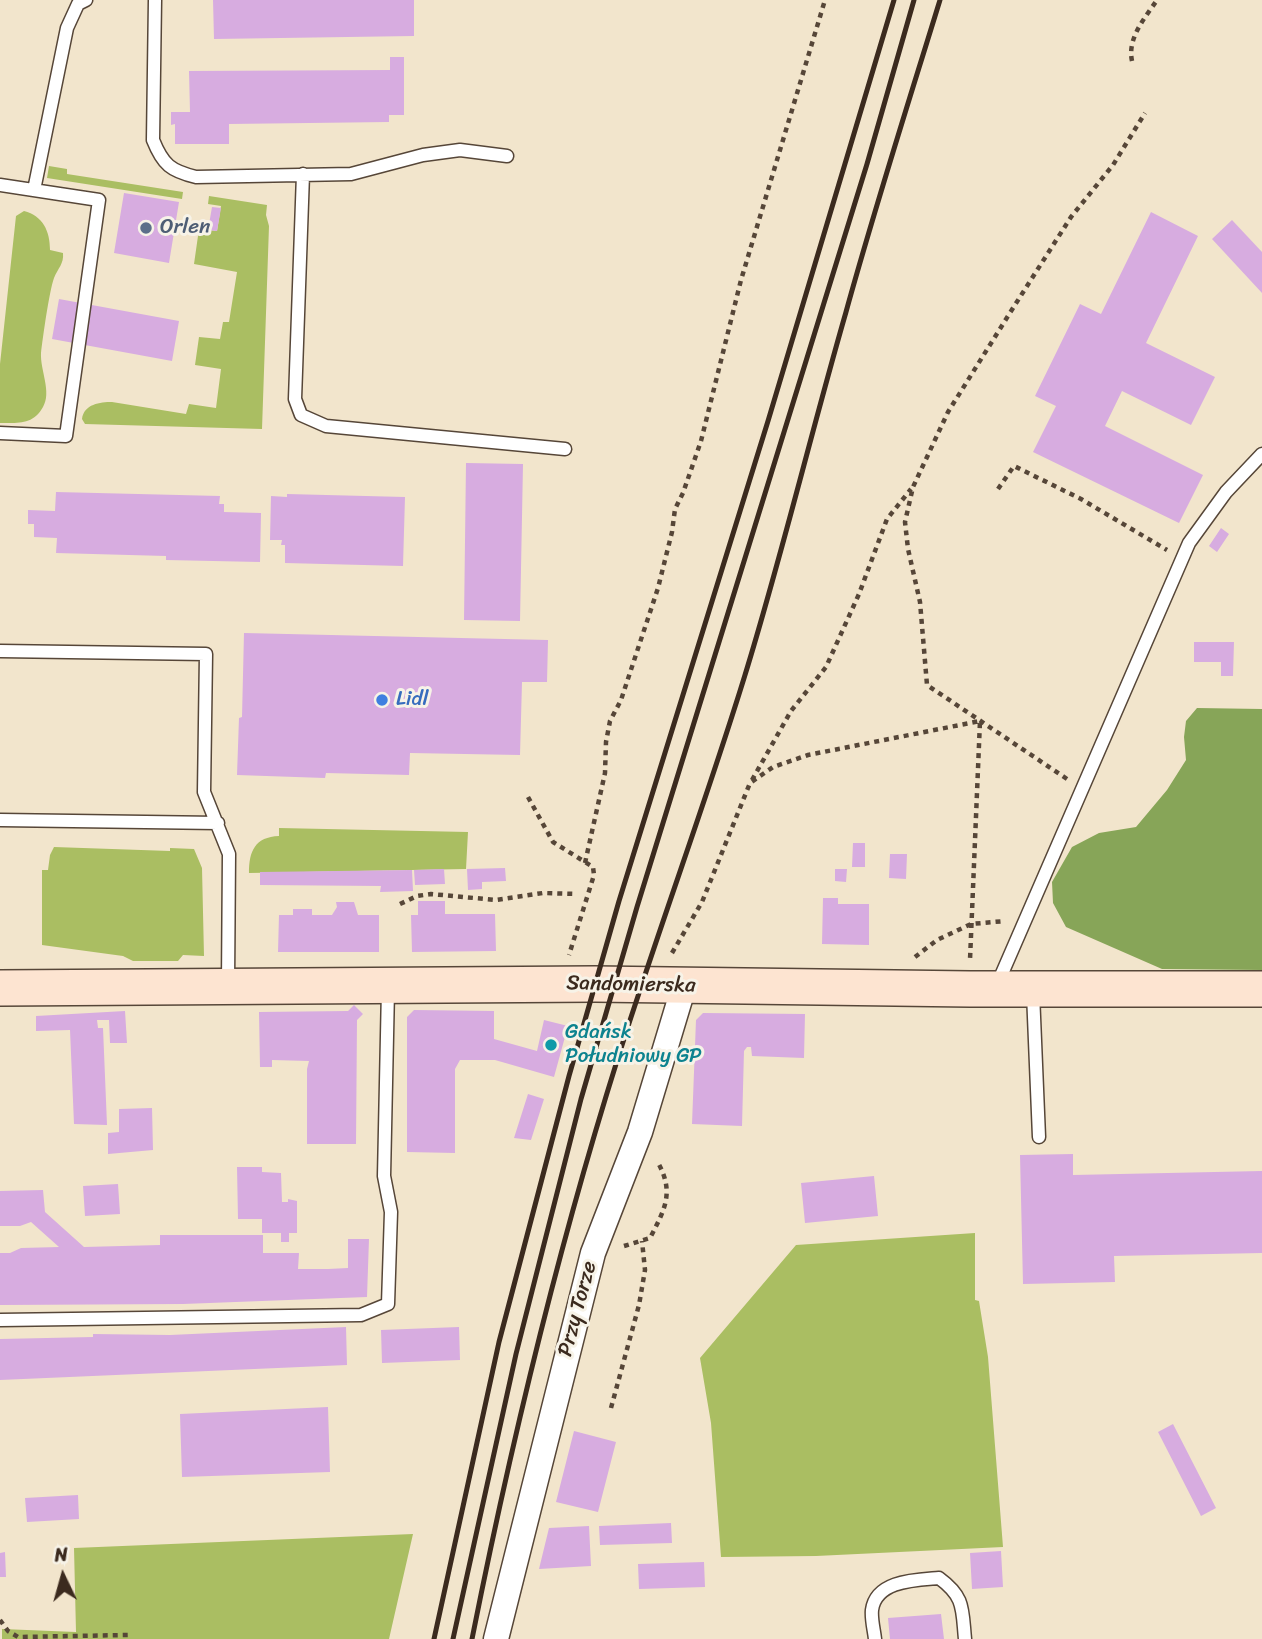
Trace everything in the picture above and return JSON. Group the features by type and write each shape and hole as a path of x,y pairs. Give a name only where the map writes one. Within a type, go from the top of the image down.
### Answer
{"street":[{"name":"Sandomierska","path":"0,988 596,984 676,972 983,989 1262,989"},
{"name":"Przy Torze","path":"496,1639 593,1253 640,1132 676,972"}],"lane":[{"path":"34,190 67,28 78,5 86,0"},
{"path":"155,0 153,140 160,157 176,172 196,177 351,174 423,155 460,150 506,156"},
{"path":"303,174 295,399 301,415 326,426 565,449"},
{"path":"0,185 99,200 66,436"},
{"path":"0,433 80,436"},
{"path":"983,989 1082,789 1189,543 1226,492 1262,454"},
{"path":"0,651 206,654 204,792 229,855 228,987"},
{"path":"0,820 218,823"},
{"path":"0,1320 361,1315 388,1304 391,1212 384,1176 388,985"},
{"path":"1033,989 1040,1137"},
{"path":"875,1639 872,1610 877,1597 899,1583 939,1578 953,1588 961,1604 965,1639"}],"path":[{"path":"585,863 605,773 610,721 621,700 658,588 675,509 684,493 701,441 741,281 825,0"},
{"path":"1132,61 1130,52 1136,32 1157,0"},
{"path":"1082,789 928,685 920,601 905,522 913,487 948,412 1071,217 1113,165 1145,113"},
{"path":"999,489 1014,467 1081,499 1182,559"},
{"path":"676,972 677,947 702,902 750,783 791,711 826,667 859,594 887,519 913,487"},
{"path":"750,783 773,767 808,755 980,721"},
{"path":"980,721 971,924 983,989"},
{"path":"528,797 553,842 593,867 594,875 566,966"},
{"path":"400,904 417,896 431,894 496,900 543,893 577,894"},
{"path":"593,1253 650,1238 667,1204 667,1187 661,1167 640,1132"},
{"path":"611,1408 639,1305 645,1270 642,1241"},
{"path":"0,1620 8,1631 18,1637 128,1635"}],"green space":[{"path":"49,166 67,169 67,174 183,192 182,199 47,178"},
{"path":"209,196 267,205 269,226 262,429 85,424 82,419 86,410 103,403 112,402 186,414 189,404 216,408 221,369 195,365 199,337 220,339 223,322 229,322 237,272 194,264 199,229 217,231 221,206 208,204"},
{"path":"24,211 41,221 49,237 50,250 63,253 63,257 54,278 46,315 41,353 46,388 43,407 30,420 0,423 0,364 16,216"},
{"path":"1197,708 1262,709 1262,970 1162,969 1066,927 1053,903 1052,882 1072,847 1099,833 1136,827 1167,790 1186,760 1186,721"},
{"path":"279,828 468,832 466,869 249,873 250,858 255,847 264,839 279,836"},
{"path":"54,847 170,851 170,848 194,849 202,868 204,956 183,955 178,961 133,961 123,956 42,945 42,870 48,870"},
{"path":"975,1233 975,1300 979,1301 988,1357 1003,1547 816,1556 721,1557 711,1423 700,1358 796,1245"},
{"path":"413,1534 389,1639 2,1639 2,1629 76,1632 74,1548"}],"building":[{"path":"213,0 414,0 414,36 214,39"},
{"path":"390,57 404,57 404,115 389,115 389,122 229,124 229,144 175,144 175,124 171,125 171,112 190,112 189,71 390,70"},
{"name":"Orlen","path":"124,193 179,202 169,263 114,253"},
{"path":"212,207 221,208 217,231 208,230"},
{"path":"1151,212 1198,236 1146,343 1215,377 1191,425 1122,391 1105,426 1203,475 1179,523 1033,452 1056,406 1035,396 1080,304 1101,314"},
{"path":"1232,220 1262,252 1262,293 1212,239"},
{"path":"59,299 179,321 172,361 52,339"},
{"path":"466,463 523,464 520,621 464,620"},
{"path":"56,492 220,496 219,504 224,504 224,512 261,513 260,562 166,560 166,556 56,553 57,538 34,537 34,524 28,524 28,510 55,511"},
{"path":"287,494 405,497 403,566 285,563 285,545 281,545 282,540 270,540 271,496 287,497"},
{"path":"1221,528 1229,534 1217,552 1209,546"},
{"name":"Lidl","path":"244,633 548,640 547,682 522,682 520,755 410,753 409,775 326,773 325,778 237,775 239,718 242,717"},
{"path":"1194,642 1234,642 1233,676 1221,676 1221,662 1194,662"},
{"path":"853,843 865,843 865,867 852,867"},
{"path":"890,854 907,854 906,879 889,878"},
{"path":"505,868 506,881 482,882 482,889 468,890 467,869"},
{"path":"444,869 445,884 415,885 414,870"},
{"path":"835,869 847,869 846,882 835,881"},
{"path":"412,870 413,891 380,892 381,886 260,885 260,872"},
{"path":"823,898 838,898 838,904 869,904 869,945 822,944"},
{"path":"418,901 445,901 445,914 495,914 496,951 412,952 411,915 418,915"},
{"path":"336,902 354,902 358,915 379,915 379,952 278,952 279,915 293,915 293,909 312,909 312,915 332,915 337,907"},
{"path":"354,1005 363,1014 357,1020 356,1144 307,1144 309,1061 272,1060 272,1067 260,1067 259,1012 348,1011"},
{"path":"414,1010 494,1011 494,1039 537,1051 544,1020 568,1026 554,1077 495,1060 460,1060 455,1069 455,1153 407,1152 407,1017"},
{"path":"125,1011 127,1043 110,1043 109,1020 97,1020 98,1028 103,1028 107,1125 74,1124 70,1030 36,1031 36,1016"},
{"path":"703,1013 805,1014 804,1058 752,1056 751,1047 744,1051 742,1126 692,1124 696,1020"},
{"path":"528,1094 544,1099 531,1140 514,1138"},
{"path":"152,1108 153,1150 108,1154 108,1133 119,1132 119,1109"},
{"path":"1073,1154 1073,1175 1262,1171 1262,1253 1114,1256 1115,1282 1023,1284 1020,1155"},
{"path":"237,1167 262,1167 262,1172 281,1173 282,1202 288,1202 288,1199 297,1201 297,1233 289,1233 289,1242 281,1242 281,1233 262,1233 262,1219 238,1219"},
{"path":"874,1176 878,1216 805,1223 801,1183"},
{"path":"118,1184 120,1214 85,1216 83,1186"},
{"path":"43,1190 45,1212 84,1247 160,1245 160,1235 263,1235 263,1253 299,1253 298,1269 328,1269 348,1268 348,1239 369,1239 367,1297 183,1304 0,1305 0,1253 10,1253 21,1248 59,1247 31,1222 20,1226 0,1226 0,1191"},
{"path":"346,1327 347,1365 0,1380 0,1339"},
{"path":"459,1327 460,1360 382,1363 381,1330"},
{"path":"328,1407 330,1472 182,1477 180,1414"},
{"path":"1173,1424 1216,1508 1201,1516 1158,1432"},
{"path":"574,1431 616,1442 598,1512 556,1502"},
{"path":"78,1495 79,1519 27,1522 25,1498"},
{"path":"671,1523 672,1543 600,1545 599,1526"},
{"path":"589,1526 591,1566 539,1569 549,1528"},
{"path":"1001,1551 1003,1587 972,1589 970,1553"},
{"path":"5,1552 6,1577 0,1577 0,1553"},
{"path":"704,1562 705,1587 639,1589 638,1564"},
{"path":"941,1614 944,1639 890,1639 888,1618"}],"railway":[{"path":"434,1639 499,1342 569,1076 619,901 768,421 894,0"},
{"path":"453,1639 516,1354 581,1099 637,907 867,164 914,0"},
{"path":"472,1639 526,1391 591,1146 745,675 857,273 940,0"}],"place":[{"name":"Orlen","path":"146,228"},
{"name":"Lidl","path":"382,700"},
{"name":"Gdańsk Południowy GP","path":"551,1045"}]}
